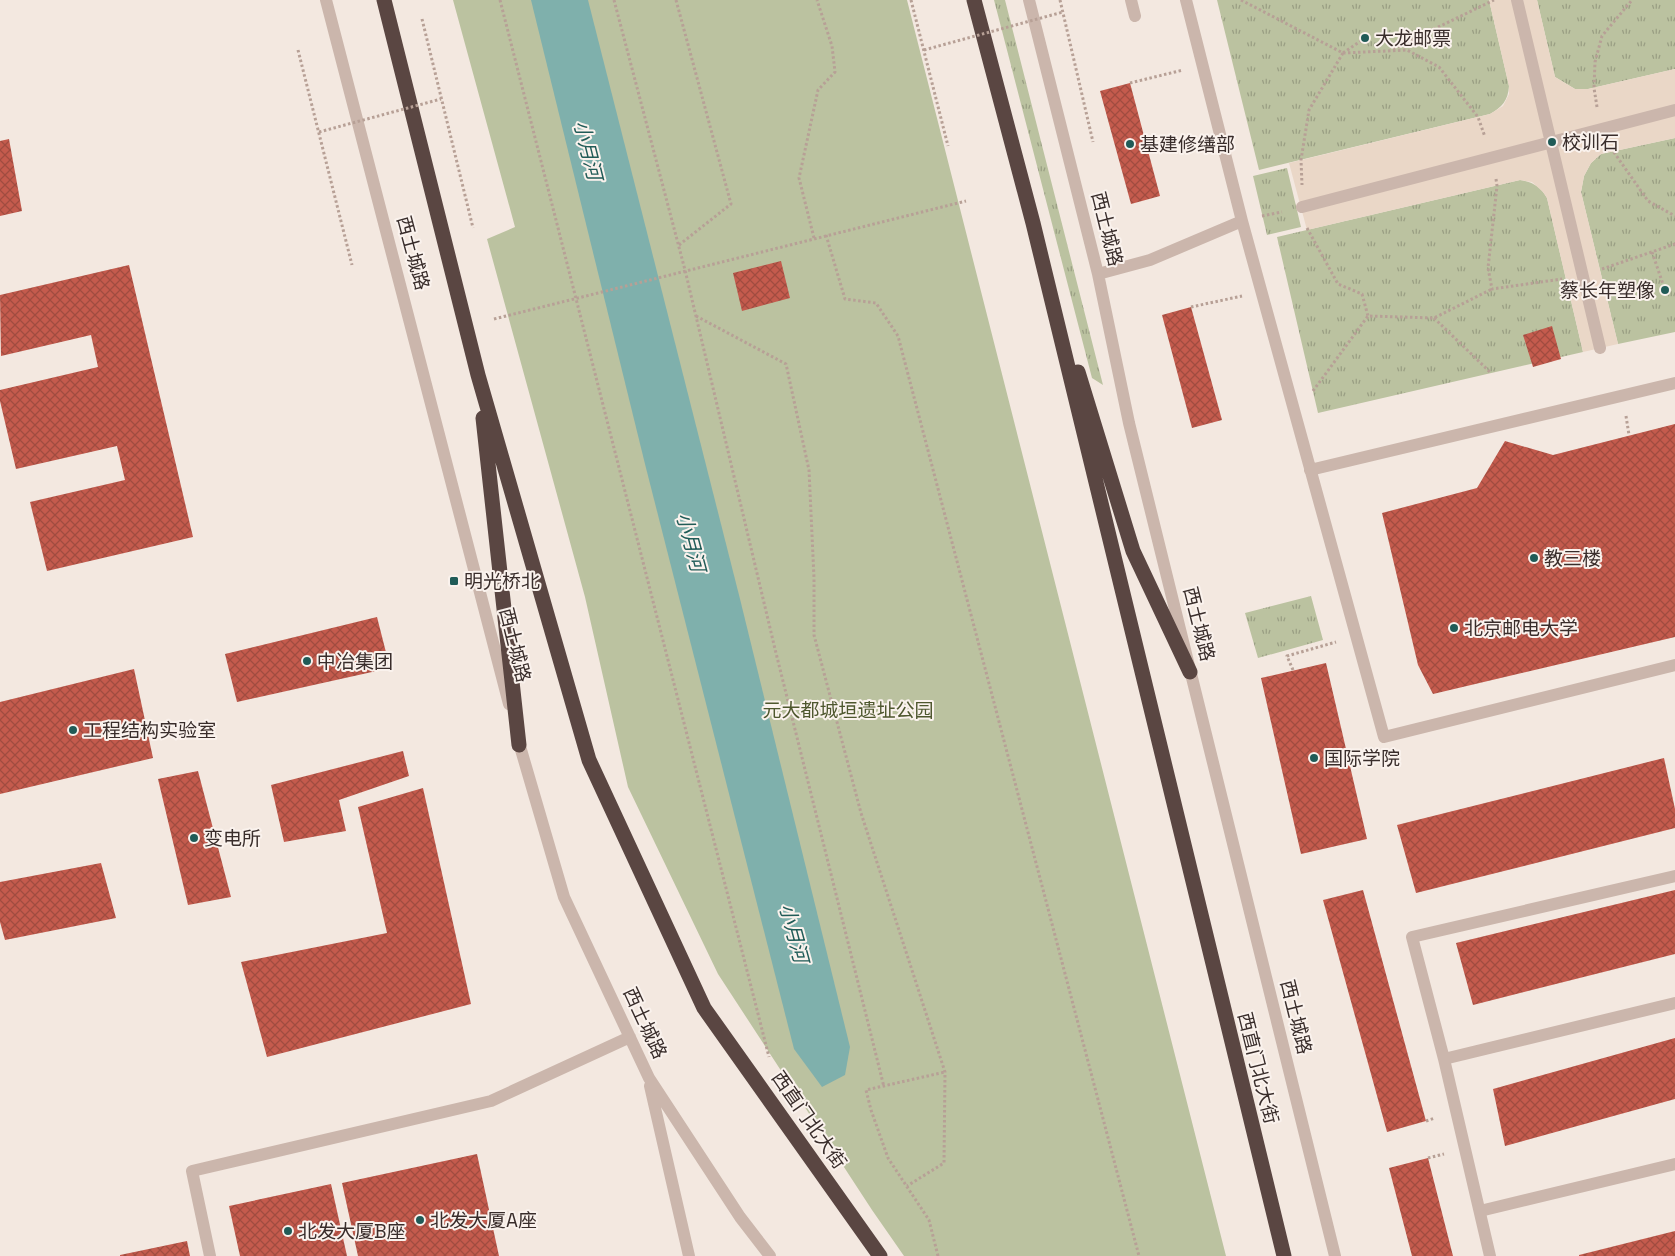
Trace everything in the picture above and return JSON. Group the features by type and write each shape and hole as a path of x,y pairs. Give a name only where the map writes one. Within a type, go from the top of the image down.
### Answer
{"highway":[{"path":"384,0 478,374 520,745"},
{"path":"974,0 1033,223 1133,551 1190,672"},
{"name":"西直门北大街","path":"1033,223 1284,1256"},
{"name":"西直门北大街","path":"478,374 589,760 704,1008 880,1256"}],"street":[{"name":"西土城路","path":"326,0 520,745 564,897 649,1078 740,1217 770,1256"},
{"name":"西土城路","path":"1029,0 1098,274 1129,423 1335,1256"},
{"path":"1131,0 1135,16"},
{"path":"1186,0 1261,292 1384,737 1675,665"},
{"path":"1517,0 1600,348"},
{"path":"1302,207 1675,110"},
{"path":"1098,274 1150,260 1242,221"},
{"path":"1310,470 1675,383"},
{"path":"1490,1256 1444,1059 1412,937 1675,876"},
{"path":"1444,1059 1675,1003"},
{"path":"210,1256 192,1171 491,1101 630,1037"},
{"path":"649,1078 689,1256"},
{"path":"1480,1211 1675,1164"}],"path":[{"path":"500,0 769,1058"},
{"path":"614,0 679,245 775,650 884,1087"},
{"path":"676,0 731,204 679,245"},
{"path":"814,238 799,178 818,90 835,72 832,46 817,0"},
{"path":"910,0 948,146"},
{"path":"1060,0 1093,142"},
{"path":"1241,0 1343,53 1407,50 1439,67 1478,117 1492,158 1497,186 1488,268 1492,289"},
{"path":"1390,51 1494,0"},
{"path":"1632,0 1602,36 1595,62 1594,88 1600,129 1648,201 1675,216"},
{"path":"924,50 1063,12"},
{"path":"422,19 473,228"},
{"path":"1302,160 1309,110 1343,53 1365,38"},
{"path":"298,50 352,265"},
{"path":"1130,83 1202,65"},
{"path":"318,132 441,99"},
{"path":"494,319 966,200"},
{"path":"1242,221 1302,207"},
{"path":"1307,230 1338,284 1362,294 1368,316"},
{"path":"826,235 845,299 876,303 898,336 1140,1256"},
{"path":"1368,316 1434,318 1492,289 1566,279 1675,244"},
{"path":"1652,252 1665,290"},
{"path":"1191,307 1261,292"},
{"path":"696,316 786,364 809,470 814,578 814,635 860,813 945,1072 944,1163 907,1186"},
{"path":"1313,391 1368,316"},
{"path":"1434,318 1491,373"},
{"path":"1293,670 1287,656 1356,636"},
{"path":"938,1256 929,1220 888,1158 866,1090 945,1072"}],"green space":[{"name":"元大都城垣遗址公园","path":"453,0 907,0 1226,1256 904,1256 718,974 628,787 585,597 487,239 515,227"},
{"path":"994,0 1005,0 1103,385 1092,378"},
{"path":"1217,0 1489,0 1509,86 1506,100 1498,109 1490,114 1259,170"},
{"path":"1537,0 1675,0 1675,69 1588,89 1575,89 1555,77"},
{"path":"1675,138 1675,332 1618,344 1581,192 1584,176 1591,163 1601,154"},
{"path":"1287,168 1301,227 1267,235 1253,176"},
{"path":"1520,180 1536,186 1547,198 1583,352 1318,413 1277,237"},
{"path":"1311,596 1323,640 1258,658 1245,613"}],"shaded area":[{"path":"1489,0 1537,0 1555,77 1575,89 1588,89 1675,69 1675,138 1601,154 1591,163 1584,176 1581,192 1618,344 1583,352 1547,198 1532,182 1520,180 1307,230 1289,163 1490,114 1503,106 1509,94 1509,86"}],"water":[{"name":"小月河","path":"531,0 588,0 740,599 850,1047 845,1075 822,1087 794,1049 645,464"}],"building":[{"name":"基建修缮部","path":"1130,83 1160,196 1131,204 1100,91"},
{"path":"9,139 22,211 0,216 0,141"},
{"path":"781,261 790,298 742,311 733,273"},
{"path":"129,265 193,537 47,571 30,502 125,480 117,446 16,469 0,401 0,390 98,367 91,335 1,356 0,295"},
{"path":"1191,307 1222,420 1192,428 1162,315"},
{"path":"1552,326 1561,359 1533,367 1523,335"},
{"name":"教三楼","path":"1675,424 1675,637 1433,694 1418,665 1382,513 1477,488 1505,441 1553,455"},
{"name":"中冶集团","path":"377,617 390,668 237,702 225,654"},
{"name":"国际学院","path":"1326,663 1367,839 1301,854 1261,678"},
{"name":"工程结构实验室","path":"134,669 153,758 0,794 0,702"},
{"path":"403,751 409,776 339,800 346,831 284,842 271,785"},
{"path":"1664,758 1675,809 1675,828 1416,893 1397,825"},
{"name":"变电所","path":"198,771 231,897 188,905 158,779"},
{"path":"423,788 471,1004 267,1057 241,962 387,933 358,807"},
{"path":"101,863 116,918 5,940 0,922 0,882"},
{"path":"1363,890 1426,1121 1387,1132 1323,900"},
{"path":"1675,890 1675,954 1473,1005 1456,943"},
{"path":"1675,1038 1675,1099 1505,1146 1493,1089"},
{"name":"北发大厦A座","path":"477,1154 499,1256 358,1256 342,1183"},
{"path":"1428,1158 1453,1256 1412,1256 1389,1168"},
{"name":"北发大厦B座","path":"331,1184 347,1256 240,1256 229,1206"},
{"path":"1675,1231 1675,1256 1579,1256 1579,1255"},
{"path":"187,1241 190,1256 120,1256 120,1255"}],"place":[{"name":"大龙邮票","path":"1365,38"},
{"name":"校训石","path":"1552,142"},
{"name":"基建修缮部","path":"1130,144"},
{"name":"蔡长年塑像","path":"1665,290"},
{"name":"教三楼","path":"1534,558"},
{"name":"明光桥北","path":"454,581"},
{"name":"北京邮电大学","path":"1454,628"},
{"name":"中冶集团","path":"307,661"},
{"name":"工程结构实验室","path":"73,730"},
{"name":"国际学院","path":"1314,758"},
{"name":"变电所","path":"194,838"},
{"name":"北发大厦A座","path":"420,1220"},
{"name":"北发大厦B座","path":"288,1231"}]}
